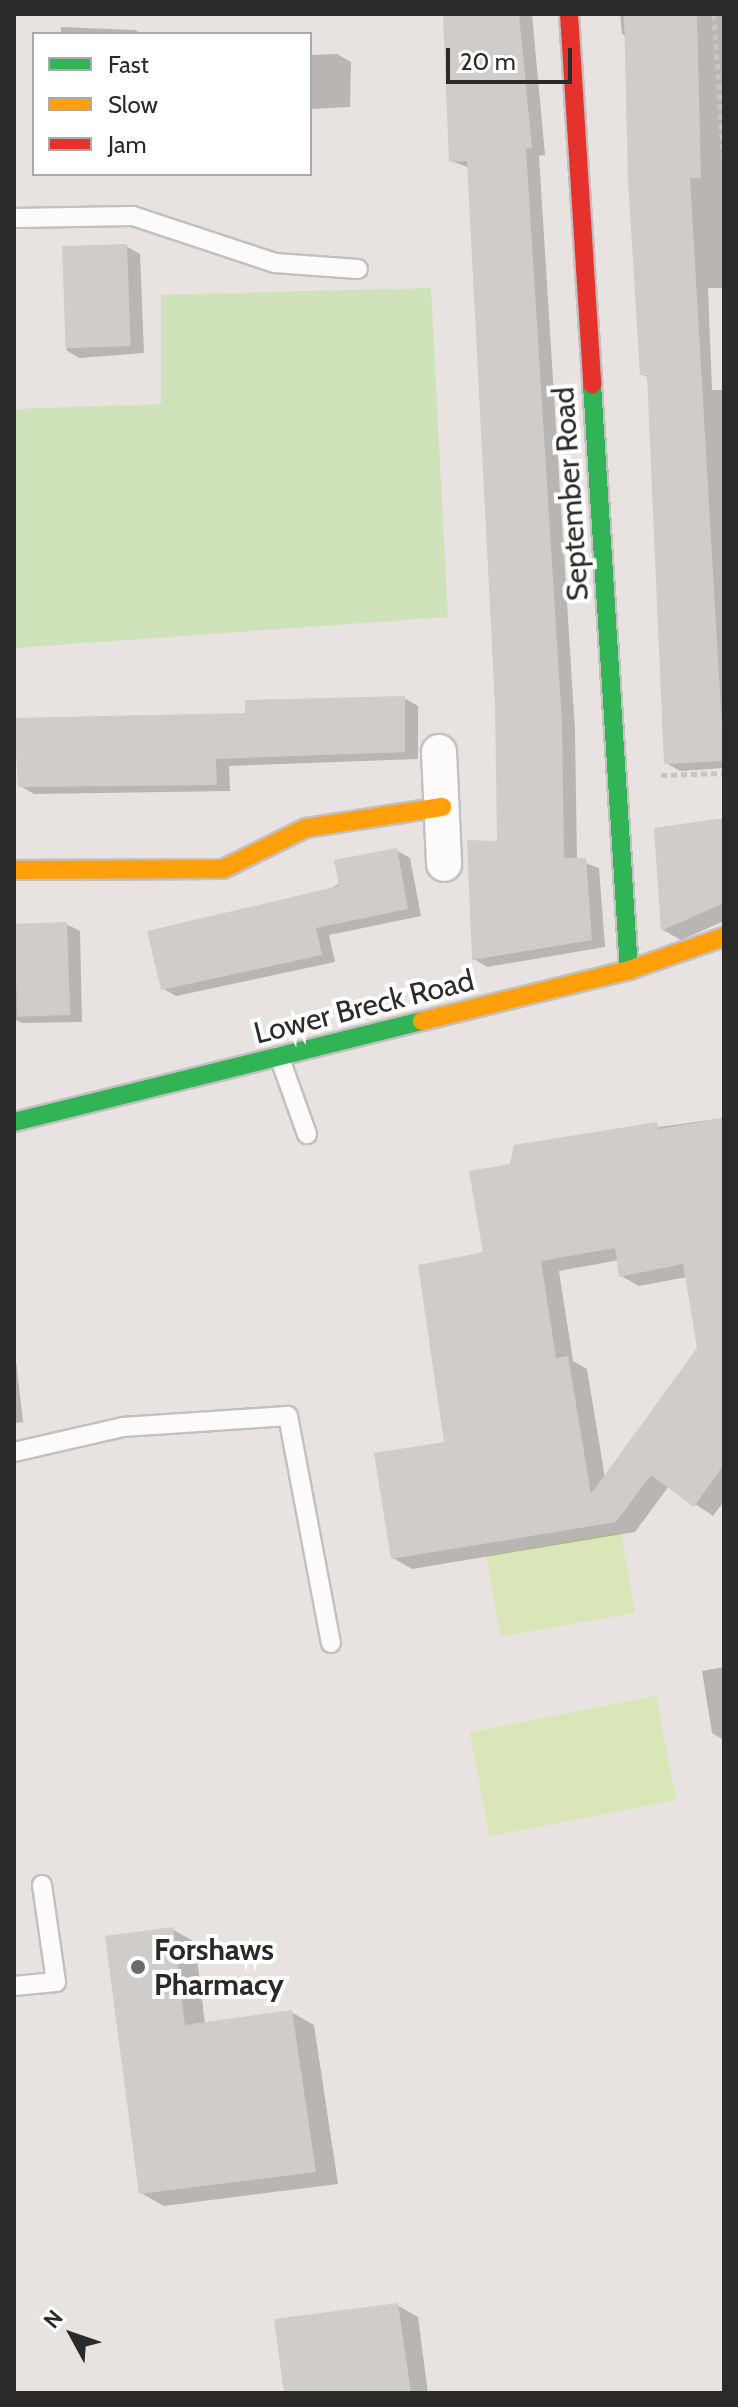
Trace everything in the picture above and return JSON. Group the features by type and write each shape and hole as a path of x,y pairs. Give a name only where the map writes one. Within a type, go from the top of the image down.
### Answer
{"street":[{"name":"September Road","path":"569,14 629,970"},
{"path":"439,752 444,864"},
{"path":"14,870 223,869 306,828 442,807"},
{"name":"Lower Breck Road","path":"14,1122 629,970 724,937"}],"lane":[{"path":"14,218 133,216 275,263 358,269"},
{"path":"279,1056 307,1134"},
{"path":"14,1452 123,1427 288,1416 331,1643"},
{"path":"14,1986 56,1982 42,1885"}],"path":[{"path":"714,14 724,168"},
{"path":"616,776 724,773"}],"green space":[{"path":"431,288 448,617 14,648 14,409 161,404 161,295"},
{"path":"621,1532 635,1613 500,1637 486,1556"},
{"path":"656,1696 676,1800 490,1836 469,1732"}],"building":[{"path":"443,14 519,14 532,148 526,149 562,722 564,858 586,858 592,940 472,960 467,840 497,841 495,703 467,161 449,162"},
{"path":"624,14 697,14 701,178 690,178 724,761 664,764 647,375 640,375 628,180"},
{"path":"127,244 131,346 66,348 62,246"},
{"path":"405,696 405,752 216,759 217,785 18,787 14,718 245,713 245,700"},
{"path":"724,818 724,903 661,931 654,828"},
{"path":"397,848 408,909 316,928 322,955 161,990 147,931 339,886 334,860"},
{"path":"67,922 70,1015 17,1017 14,924"},
{"path":"724,1118 724,1464 694,1507 651,1475 616,1522 391,1559 374,1453 444,1442 418,1265 483,1252 469,1171 510,1164 514,1145 657,1122 659,1129","holes":["615,1248 619,1277 683,1264 697,1348 591,1494 568,1356 556,1358 541,1261"]},
{"path":"173,1927 185,2025 292,2010 316,2172 139,2194 105,1936"},
{"path":"398,2303 411,2393 284,2393 274,2319"}],"traffic: fast":[{"path":"592,384 629,970"},
{"path":"14,1122 422,1021"}],"traffic: slow":[{"path":"14,870 223,869 306,828 442,807"},
{"path":"422,1021 629,970 724,937"}],"traffic: jam":[{"path":"569,14 592,384"}],"place":[{"name":"Forshaws Pharmacy","path":"138,1967"}]}
